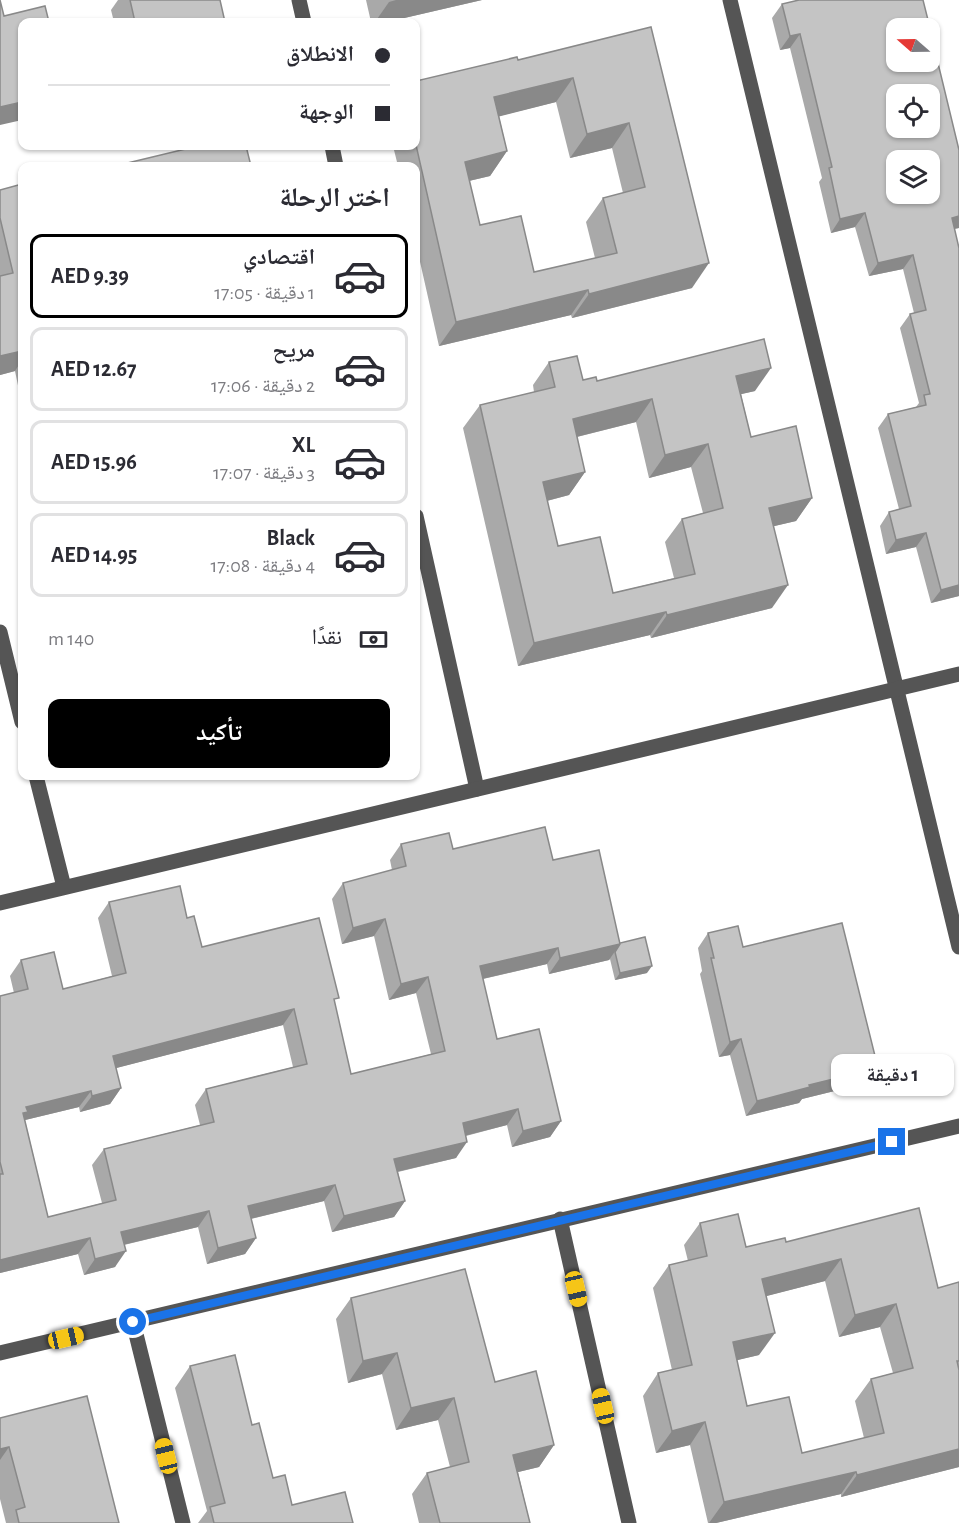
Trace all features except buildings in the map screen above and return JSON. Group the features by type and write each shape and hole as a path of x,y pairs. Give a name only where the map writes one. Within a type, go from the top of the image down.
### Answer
{"street":[{"path":"299,0 303,18"},
{"path":"730,0 959,947"},
{"path":"420,534 477,789"},
{"path":"0,632 18,706"},
{"path":"0,903 959,674"},
{"path":"37,780 64,887"},
{"path":"0,1353 959,1126"},
{"path":"560,1219 630,1523"},
{"path":"133,1322 183,1523"}],"route":[{"path":"133,1322 892,1142"}]}
